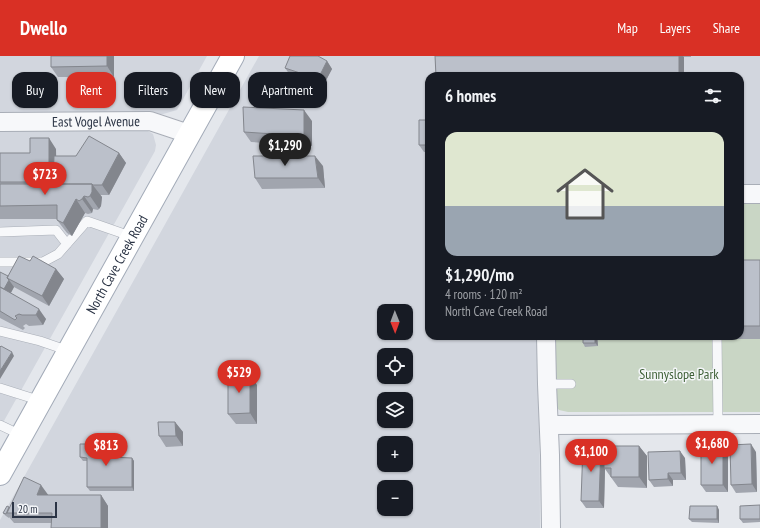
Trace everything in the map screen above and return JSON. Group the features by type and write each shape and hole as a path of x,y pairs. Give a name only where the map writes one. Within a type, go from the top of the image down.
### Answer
{"main road":[{"name":"North Cave Creek Road","path":"0,474 233,56"}],"street":[{"name":"East Vogel Avenue","path":"0,122 150,122 189,134"},
{"path":"744,194 760,194"},
{"path":"546,340 550,425 551,528"},
{"path":"550,425 760,424"}],"lane":[{"path":"0,262 43,262 58,254 87,221 133,237"},
{"path":"0,232 56,230 67,244"},
{"path":"0,331 40,341 69,352"},
{"path":"717,340 718,424"},
{"path":"547,384 572,384"},
{"path":"0,388 41,401"},
{"path":"0,425 21,435"}],"shaded area":[{"path":"0,56 207,56 198,72 190,72 190,87 182,101 182,72 124,72 124,108 178,108 177,110 163,114 0,113"},
{"path":"259,56 760,56 760,184 744,184 744,72 425,72 425,340 539,340 540,528 0,528 0,520 230,108 240,108 240,90 248,76 248,108 327,108 327,72 250,72"},
{"path":"0,131 148,131 153,134 156,145 155,151 0,428"}],"green space":[{"name":"Sunnyslope Park","path":"744,204 760,204 760,412 568,412 559,410 554,403 554,340 744,340"}],"building":[{"path":"51,56 107,56 107,66 51,67"},
{"path":"290,56 318,56 327,61 322,72 297,72 285,68"},
{"path":"435,56 679,56 679,72 436,72"},
{"path":"243,107 304,110 304,136 244,132"},
{"path":"419,120 425,120 425,145 419,145"},
{"path":"89,136 119,153 102,185 53,184 54,156 76,156"},
{"path":"30,138 49,138 49,182 0,182 0,153 30,153"},
{"path":"253,156 315,156 318,178 255,178"},
{"path":"0,184 92,184 92,192 90,196 84,196 79,201 76,199 63,223 57,220 57,205 0,206"},
{"path":"19,256 30,261 33,256 56,269 42,296 7,278"},
{"path":"744,260 760,260 760,326 744,326"},
{"path":"0,272 8,276 7,278 9,280 4,289 0,287"},
{"path":"0,287 39,309 36,315 19,314 15,316 17,318 15,320 0,311"},
{"path":"583,340 595,340 595,343 583,343"},
{"path":"1,346 12,352 0,371 0,347"},
{"path":"228,374 250,374 250,413 228,414"},
{"path":"158,422 175,422 176,436 159,436"},
{"path":"80,444 108,444 108,457 132,458 132,487 87,487 87,458 80,457"},
{"path":"723,444 723,485 701,485 701,445"},
{"path":"751,444 752,484 731,485 730,445"},
{"path":"583,445 601,446 599,501 581,501"},
{"path":"604,446 639,446 639,477 611,477 611,468 604,468"},
{"path":"680,451 681,473 668,473 668,479 649,480 648,452"},
{"path":"24,477 41,485 37,495 101,495 101,528 51,528 52,513 7,513"},
{"path":"760,505 760,519 740,519 740,506"},
{"path":"7,506 9,507 6,514 3,513"},
{"path":"690,506 717,506 717,519 689,519"}]}
